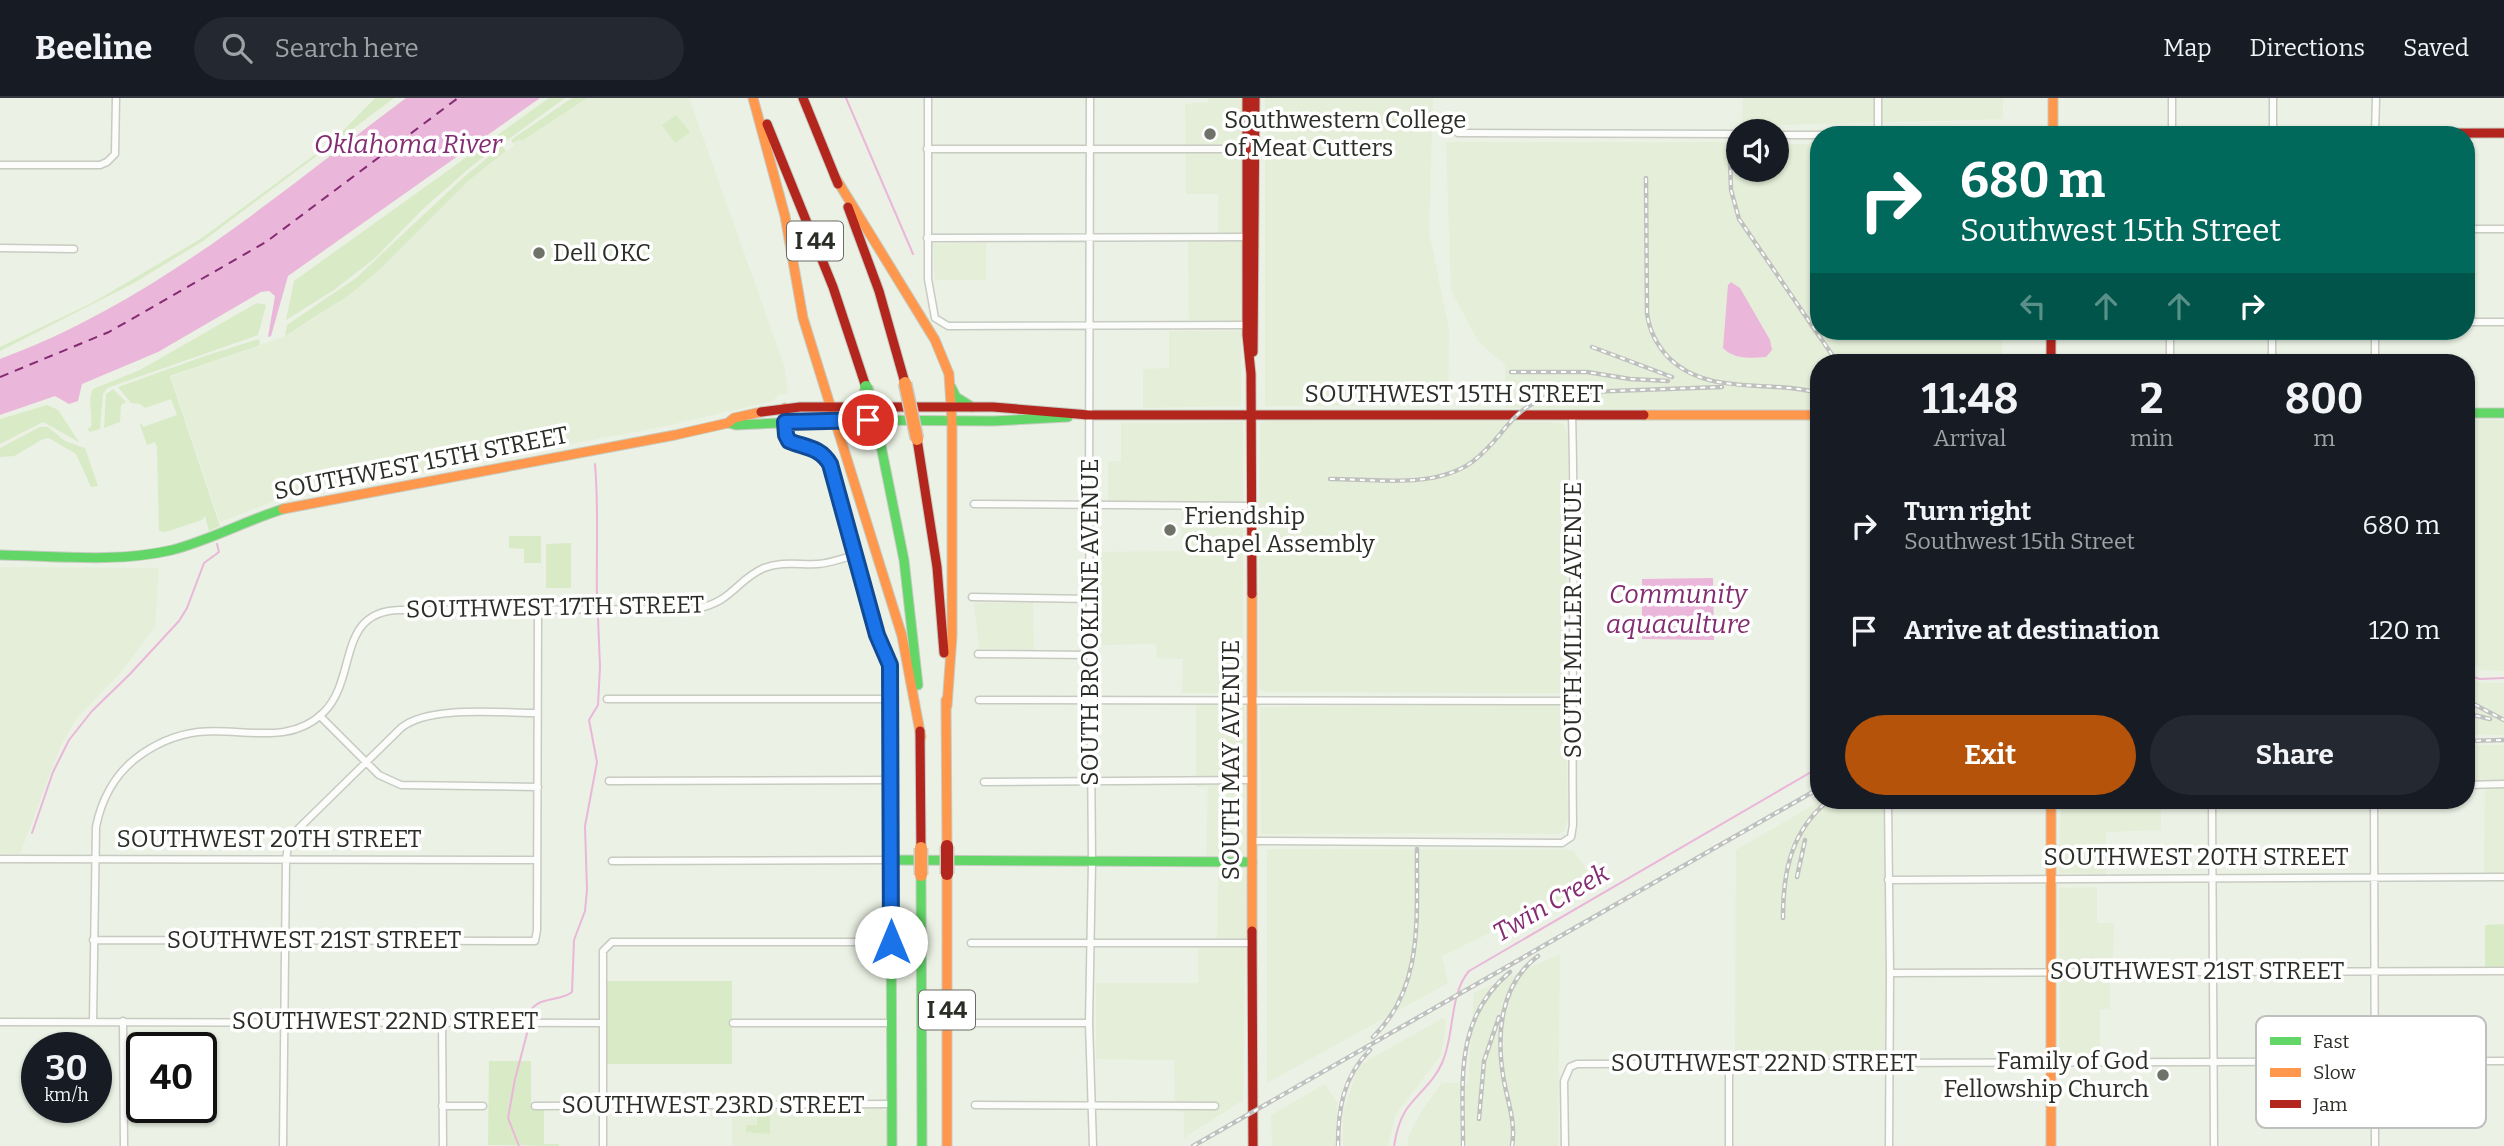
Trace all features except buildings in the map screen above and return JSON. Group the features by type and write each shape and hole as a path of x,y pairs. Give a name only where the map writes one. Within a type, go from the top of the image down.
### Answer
{"main road":[{"name":"I 44","path":"755,98 833,288 866,387 897,519 908,585 921,737 922,1146"},
{"path":"755,98 785,216 799,302 902,636 921,737"},
{"name":"I 44","path":"803,98 879,291 905,383 917,439 937,568 947,706 947,1146"},
{"name":"SOUTH MAY AVENUE","path":"1247,98 1251,149 1253,1146"},
{"name":"SOUTH MAY AVENUE","path":"1251,149 1255,98"},
{"path":"2053,98 2053,126"},
{"path":"2475,133 2504,133"},
{"path":"835,177 941,350 950,374 952,636 947,706"},
{"path":"951,386 956,397 972,407"},
{"path":"993,407 994,421"},
{"name":"SOUTHWEST 15TH STREET","path":"0,555 115,555 167,550 299,505 613,448 727,423 734,418 785,415 831,408 993,407 1089,415"},
{"path":"2475,413 2504,413"},
{"path":"785,415 789,441 814,448 828,460 879,641 888,659 892,1146"},
{"name":"SOUTHWEST 15TH STREET","path":"785,415 835,421 952,422 1089,415 1810,415"},
{"path":"2051,809 2051,1146"},
{"path":"891,860 1252,862"}],"street":[{"path":"0,165 100,165 107,162 115,155 116,98"},
{"path":"928,98 928,279 935,318 948,326 1251,325"},
{"name":"SOUTH BROOKLINE AVENUE","path":"1090,98 1092,862 1089,1023 1093,1146"},
{"path":"1878,98 1878,126"},
{"path":"2172,98 2172,126"},
{"path":"2273,98 2273,126"},
{"path":"2375,126 2376,98"},
{"path":"1458,134 1726,134"},
{"path":"1789,135 1810,135"},
{"path":"927,149 1251,149"},
{"path":"2475,229 2504,229"},
{"path":"927,238 1251,237"},
{"path":"0,248 74,248"},
{"path":"2475,322 2504,322"},
{"name":"SOUTH MILLER AVENUE","path":"1252,841 1562,843 1571,837 1575,537 1572,415"},
{"path":"974,504 1089,507 1251,506"},
{"name":"SOUTHWEST 17TH STREET","path":"93,1021 93,860 96,827 104,799 122,772 147,750 169,739 196,733 286,733 301,728 320,716 338,694 355,636 365,622 376,615 396,610 701,608 723,600 751,576 768,567 823,563 855,555"},
{"path":"972,597 1090,599"},
{"path":"537,860 538,610"},
{"path":"978,654 1090,655"},
{"path":"607,699 890,699"},
{"path":"979,700 1571,701"},
{"path":"283,1146 286,860 288,845 295,833 406,723 421,716 438,713 537,713"},
{"path":"320,716 385,779 410,786 538,787"},
{"path":"609,781 891,780"},
{"path":"984,782 1252,780"},
{"path":"2475,785 2504,784"},
{"path":"1888,809 1889,1146"},
{"path":"2212,809 2214,1146"},
{"path":"2374,809 2374,1016"},
{"name":"SOUTHWEST 20TH STREET","path":"0,859 537,860"},
{"name":"SOUTHWEST 21ST STREET","path":"93,940 535,941 537,860"},
{"path":"611,861 891,860"},
{"name":"SOUTHWEST 20TH STREET","path":"1888,880 2504,877"},
{"path":"603,1146 603,951 606,946 612,942 891,942"},
{"path":"971,943 1253,943"},
{"name":"SOUTHWEST 21ST STREET","path":"1890,973 2504,971"},
{"path":"123,1021 124,1146"},
{"path":"442,1021 443,1146"},
{"name":"SOUTHWEST 22ND STREET","path":"0,1022 603,1023"},
{"path":"733,1023 892,1023"},
{"path":"974,1023 1089,1023"},
{"name":"SOUTHWEST 22ND STREET","path":"2486,1061 2504,1061"},
{"name":"SOUTHWEST 22ND STREET","path":"1565,1146 1564,1081 1570,1067 1587,1063 2256,1063"},
{"path":"1729,1063 1729,1146"},
{"name":"SOUTHWEST 23RD STREET","path":"535,1106 892,1104"},
{"path":"975,1105 1216,1106"},
{"path":"442,1106 483,1106"},
{"path":"2375,1128 2375,1146"}],"shaded area":[{"path":"375,98 394,98 203,241 134,283 0,351 0,347 94,302 202,238 332,142"},
{"path":"549,98 565,98 473,165 425,207 374,259 334,290 286,320 294,281"},
{"path":"572,98 587,98 522,141 520,139 513,143 511,140"},
{"path":"587,98 689,98 784,365 788,394 779,394 773,401 666,426 277,500 220,522 171,377 283,337 317,317 379,270 468,181 515,145 513,143 520,139 522,141"},
{"path":"1208,98 1244,98 1246,225 1243,233 1240,321 1189,320 1188,242 1218,241 1218,194 1186,194 1185,104 1208,102"},
{"path":"1265,98 1433,98 1429,232 1449,330 1448,405 1265,406"},
{"path":"1743,98 2003,98 2003,119 1789,125 1789,119 1742,119"},
{"path":"676,115 690,132 675,143 662,125"},
{"path":"1446,142 1726,143 1726,182 1789,182 1789,144 1810,144 1810,340 2002,340 2002,354 1810,354 1810,409 1505,408 1505,365 1478,341 1451,290"},
{"path":"502,146 506,151 468,181 379,270 349,295 285,336 287,325 356,278 465,176"},
{"path":"986,243 986,280 935,280 933,244"},
{"path":"257,303 266,305 258,335 107,388 103,394 100,429 90,432 87,429 91,427 90,398 93,389 140,370"},
{"path":"1169,331 1241,331 1241,406 1143,408 1143,369 1169,368"},
{"path":"259,339 260,345 170,376 220,526 209,531 205,516 202,520 165,532 159,531 157,447 155,442 147,445 140,425 141,423 143,427 177,415 171,399 145,408 131,403 118,387"},
{"path":"113,389 126,402 121,405 120,422 104,428 106,394"},
{"path":"47,405 58,410 79,442 43,422 0,444 0,419"},
{"path":"2475,419 2504,420 2504,671 2482,670 2475,664"},
{"path":"1271,420 1564,424 1568,434 1566,687 1562,693 1266,692 1259,689 1260,423"},
{"path":"1243,422 1243,502 1108,502 1108,461 1121,461 1121,423"},
{"path":"40,427 48,427 65,441 85,448 98,486 91,487 76,454 49,438 14,456 0,457 0,448"},
{"path":"1182,512 1243,512 1243,693 1182,693 1183,659 1157,658 1156,644 1098,645 1096,552 1181,551"},
{"path":"509,536 541,536 541,563 524,563 524,549 509,548"},
{"path":"571,543 571,588 546,588 546,544"},
{"path":"0,567 159,568 155,627 122,671 76,719 60,747 20,854 0,853"},
{"path":"1033,602 1034,650 979,648 974,603"},
{"path":"2475,680 2504,683 2504,735 2475,734"},
{"path":"1196,703 1245,704 1246,939 1217,938 1218,867 1206,866 1208,786 1196,787"},
{"path":"1260,707 1564,707 1566,715 1568,819 1564,831 1558,834 1261,834"},
{"path":"2475,745 2504,745 2504,780 2475,780"},
{"path":"2485,788 2504,788 2504,874 2484,874"},
{"path":"1810,807 1885,809 1886,1052 1881,1059 1735,1057 1736,850"},
{"path":"2061,809 2161,809 2161,830 2106,832 2106,874 2059,873"},
{"path":"1267,849 1573,850 1595,882 1442,956 1448,983 1267,1083"},
{"path":"2097,887 2097,923 2114,923 2110,1009 2100,1009 2100,1059 2062,1059 2059,888"},
{"path":"2504,924 2504,967 2485,967 2485,925"},
{"path":"1245,947 1243,1100 1184,1138 1184,1112 1175,1111 1174,1060 1096,1059 1096,983 1198,983 1198,948"},
{"path":"1560,954 1558,1146 1407,1146 1409,1135 1422,1110 1442,1083 1468,1083 1474,993"},
{"path":"606,981 732,981 732,1064 606,1064"},
{"path":"1443,1018 1446,1027 1441,1055 1396,1114 1388,1146 1343,1146 1343,1112 1358,1068"},
{"path":"489,1061 531,1061 531,1108 544,1108 544,1144 559,1146 488,1145"},
{"path":"1325,1084 1337,1102 1336,1146 1272,1146 1271,1115"},
{"path":"882,1107 888,1114 888,1146 732,1146 732,1108"},
{"path":"757,1116 770,1116 770,1134 746,1132 746,1125 757,1125"}],"water":[{"name":"Oklahoma River","path":"406,98 540,98 288,276 271,336 268,337 275,296 269,291 261,292 158,352 82,384 78,401 69,404 55,396 0,415 0,359 111,308 162,277 212,244"},
{"path":"1731,282 1740,288 1770,340 1772,350 1766,357 1738,356 1723,348 1728,285"},
{"name":"Community aquaculture","path":"1713,578 1714,640 1642,639 1642,579"}],"waterway":[{"path":"846,98 913,254"},
{"path":"595,464 597,602"},
{"path":"32,833 53,772 69,740 92,711 179,621 187,608 204,563 219,552 217,544"},
{"path":"529,1017 531,1010 540,1002 572,992 574,940 585,911 587,890 585,826 597,762 589,720 598,705 598,617"},
{"name":"Twin Creek","path":"2475,678 2504,678"},
{"name":"Twin Creek","path":"1394,1146 1404,1114 1435,1076 1442,1063 1458,991 1469,971 1810,773"},
{"path":"519,1146 508,1118 529,1026"}],"ferry route":[{"path":"0,377 109,332 266,242 458,98"}],"railway":[{"path":"1646,178 1647,313 1651,331 1664,352 1684,369 1701,378 1739,385 1810,391"},
{"path":"1731,182 1739,219 1810,323"},
{"path":"1822,340 1832,354"},
{"path":"1592,347 1672,377"},
{"path":"1511,372 1587,372 1630,379 1668,381"},
{"path":"1330,479 1403,481 1440,476 1457,470 1484,452 1528,406 1558,393 1722,387"},
{"path":"2475,705 2504,720"},
{"path":"2475,715 2490,719"},
{"path":"2475,741 2504,740"},
{"path":"1193,1146 1810,794"},
{"path":"1783,918 1785,884 1792,853 1806,825 1819,809"},
{"path":"1797,877 1805,840"},
{"path":"1373,1037 1390,1017 1402,996 1410,973 1416,924 1417,849"},
{"path":"1512,1146 1512,1121 1500,1047 1503,1013 1515,982 1538,956"},
{"path":"1463,1146 1463,1074 1471,1030 1479,1010 1492,990 1510,972"},
{"path":"1479,1119 1484,1061 1499,1017"},
{"path":"1338,1146 1339,1119 1344,1094 1354,1071 1370,1050"}],"traffic: fast":[{"path":"866,387 879,436"},
{"path":"951,387 956,397 972,407"},
{"path":"2475,413 2504,413"},
{"path":"728,423 736,425 845,420 994,421 1068,417"},
{"path":"879,436 904,560 918,685"},
{"path":"0,555 86,558 151,554 186,546 283,509"},
{"path":"891,860 1252,862"},
{"path":"921,875 922,1146"},
{"path":"891,884 892,1146"}],"traffic: slow":[{"path":"753,98 785,216 803,318 902,636 921,737"},
{"path":"2053,98 2053,126"},
{"path":"835,177 935,340 949,374 952,422 952,636 947,706"},
{"path":"905,383 917,439"},
{"path":"785,408 788,440 818,450 830,464 877,635 890,665 891,884"},
{"path":"283,509 675,435 728,423 734,418 761,412"},
{"path":"1644,415 1810,415"},
{"path":"1252,594 1252,931"},
{"path":"946,700 947,846"},
{"path":"2051,809 2051,1146"},
{"path":"921,848 921,875"},
{"path":"947,874 947,1146"}],"traffic: jam":[{"path":"803,98 838,184"},
{"path":"1247,98 1247,335 1251,374 1252,594"},
{"path":"1253,352 1255,98"},
{"path":"767,124 833,287 866,387"},
{"path":"2475,133 2504,133"},
{"path":"848,207 879,291 905,383"},
{"path":"2051,340 2051,354"},
{"path":"761,412 800,407 993,407 1089,415"},
{"path":"1085,415 1644,415"},
{"path":"917,439 937,567 944,653"},
{"path":"920,731 921,848"},
{"path":"947,846 947,874"},
{"path":"1252,931 1253,1146"}],"place":[{"name":"Southwestern College of Meat Cutters","path":"1210,134"},
{"name":"Dell OKC","path":"539,253"},
{"name":"Friendship Chapel Assembly","path":"1170,530"},
{"name":"Family of God Fellowship Church","path":"2163,1075"}],"route":[{"path":"868,420 785,422 785,432 789,441 814,448 825,456 830,464 877,635 890,665 891,942"}]}
